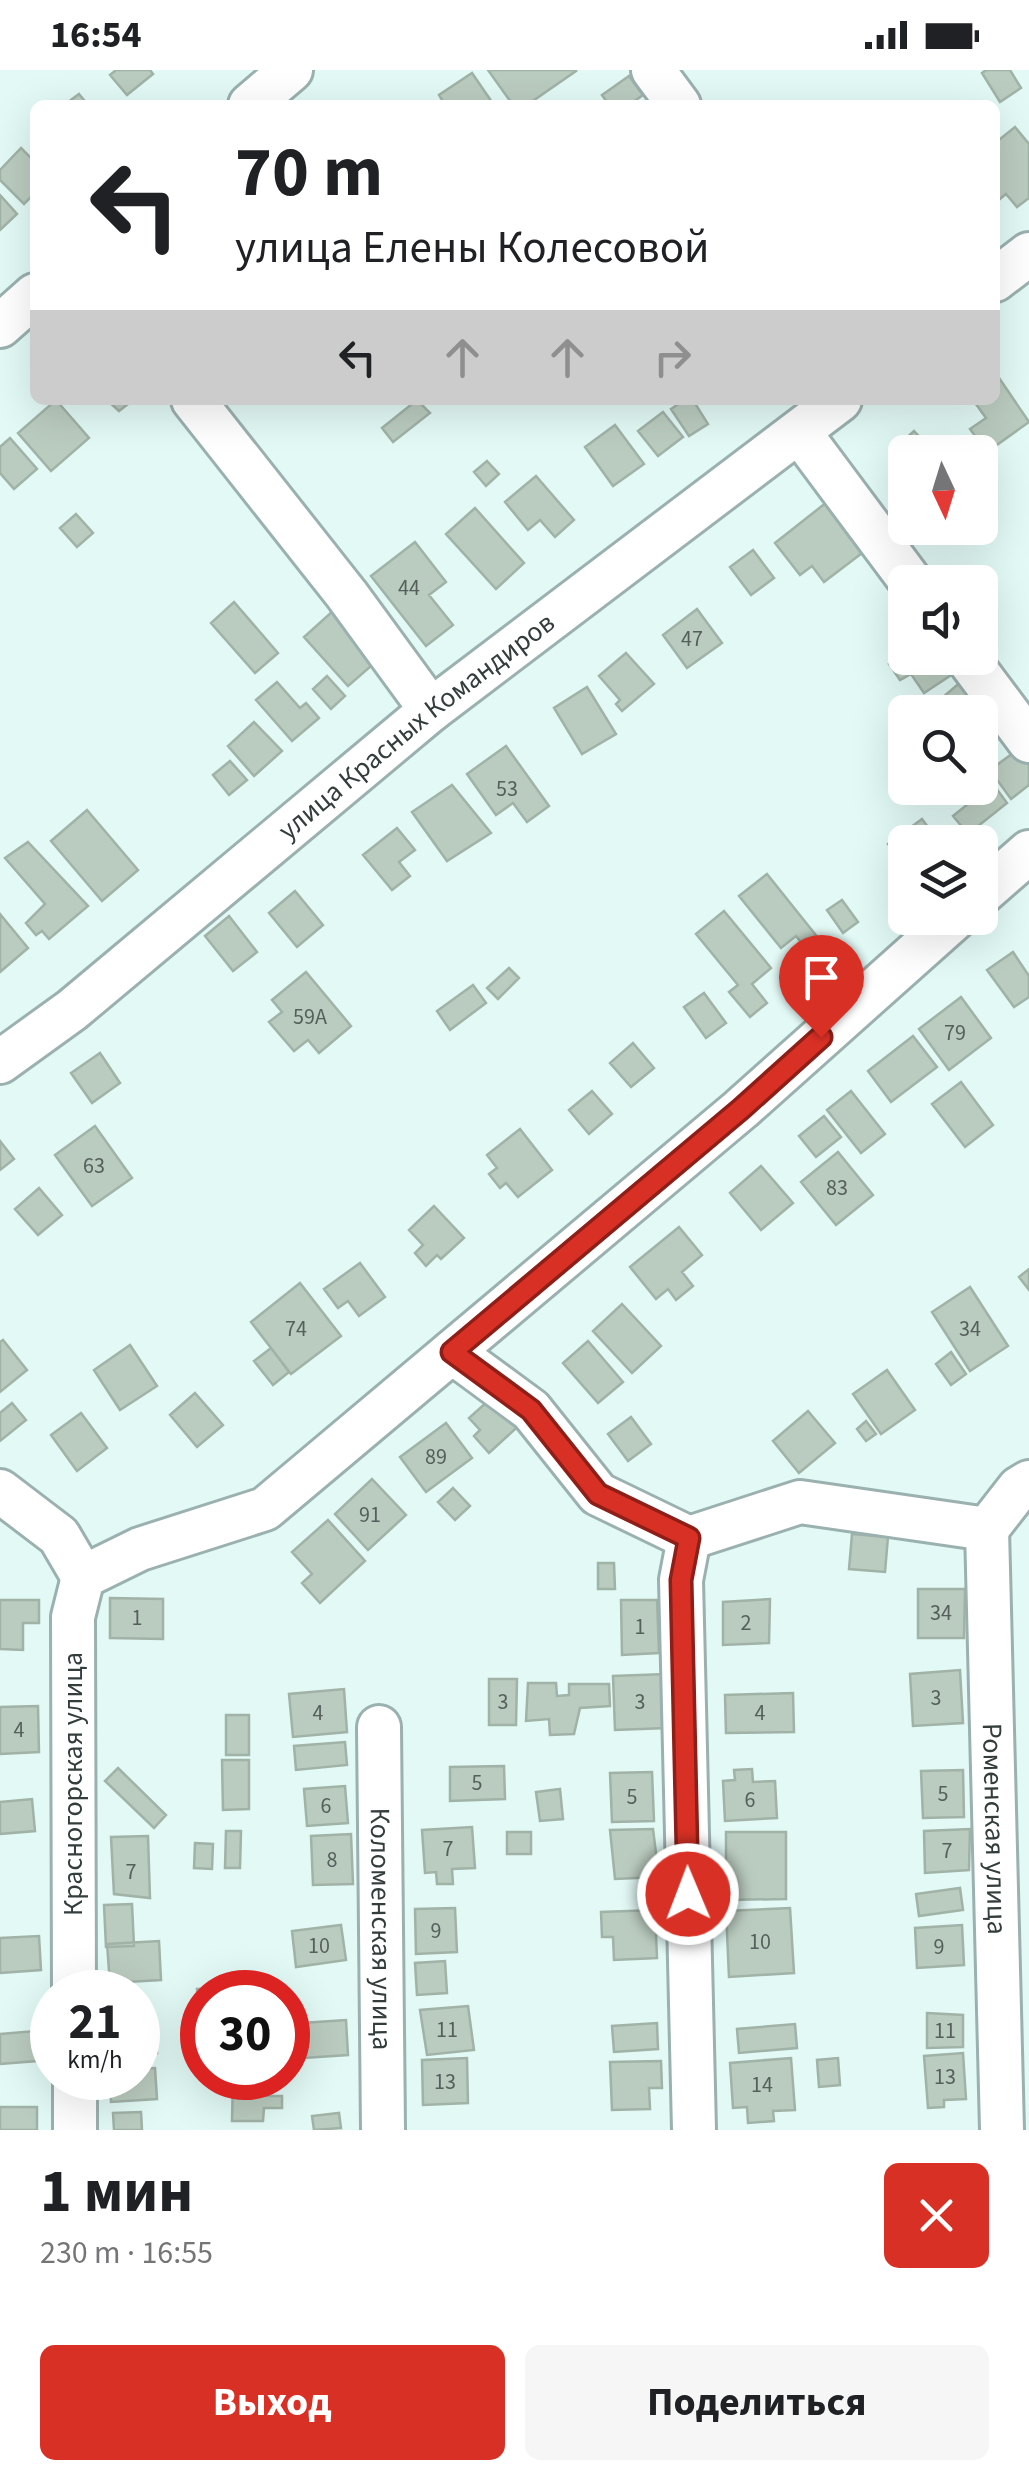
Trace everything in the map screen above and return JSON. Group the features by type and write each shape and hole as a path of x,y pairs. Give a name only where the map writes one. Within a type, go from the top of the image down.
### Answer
{"street":[{"path":"256,100 290,70"},
{"path":"653,70 675,100"},
{"path":"1000,276 1029,254"},
{"path":"0,326 30,299"},
{"path":"197,405 432,710"},
{"path":"812,415 901,565"},
{"name":"улица Красных Командиров","path":"0,1062 72,1010 432,710 812,415"},
{"path":"980,675 1029,741"},
{"path":"998,880 1029,852"},
{"path":"0,1491 59,1536 83,1577 140,1549 265,1510 741,1109 936,935"},
{"path":"452,1352 531,1410 598,1494 689,1538 800,1502 987,1529 1019,1488 1029,1482"},
{"name":"Роменская улица","path":"987,1529 1002,2130"},
{"path":"689,1538 681,1580 694,2130"},
{"name":"Красногорская улица","path":"74,1970 72,1617 83,1577"},
{"name":"Коломенская улица","path":"379,1727 382,2130"},
{"path":"75,2100 75,2130"}],"building":[{"path":"116,70 150,70 153,74 127,95 110,75"},
{"path":"488,70 576,71 534,100 509,100"},
{"path":"1010,70 1021,88 1000,102 982,73"},
{"path":"472,73 491,100 442,100 439,95"},
{"path":"629,76 643,95 636,100 606,100 602,95"},
{"path":"1015,127 1029,144 1029,198 1017,207 1006,194 1000,199 1000,139"},
{"path":"21,148 30,157 30,198 24,204 0,180 0,170"},
{"path":"0,195 17,214 0,230"},
{"path":"1000,379 1029,422 998,444 998,435 974,435 970,429 986,418 977,405 1000,405"},
{"path":"50,405 60,405 89,438 51,471 18,433"},
{"path":"411,405 422,405 430,413 393,442 382,428"},
{"path":"677,405 696,405 708,424 689,436 671,409"},
{"path":"663,412 683,437 658,456 638,431"},
{"path":"615,425 644,464 613,486 585,447"},
{"path":"10,438 37,469 14,489 0,473 0,447"},
{"path":"487,461 499,474 486,486 474,472"},
{"path":"536,476 574,520 555,537 540,520 528,530 505,502"},
{"path":"832,498 870,547 824,582 812,566 800,575 775,543"},
{"path":"475,508 524,563 496,589 446,534"},
{"path":"76,514 93,533 77,547 60,528"},
{"path":"415,542 446,582 429,595 453,625 426,646 371,576"},
{"path":"753,550 774,578 751,595 730,567"},
{"path":"234,602 278,653 255,673 211,623"},
{"path":"697,609 722,643 687,668 663,635"},
{"path":"334,610 378,660 348,686 304,637"},
{"path":"626,653 654,684 622,711 616,704 620,700 599,676"},
{"path":"912,675 951,675 924,693"},
{"path":"327,676 345,696 331,709 313,689"},
{"path":"963,680 976,695 946,695"},
{"path":"277,682 300,708 306,703 319,718 292,741 256,700"},
{"path":"587,687 616,734 582,754 554,708"},
{"path":"254,722 282,751 254,776 228,746"},
{"path":"1024,745 1029,752 1029,785 1011,799 998,781 998,764"},
{"path":"506,746 549,806 527,822 513,803 496,815 467,774"},
{"path":"230,761 247,780 229,795 213,775"},
{"path":"452,785 491,833 447,861 412,812"},
{"path":"998,791 1007,803 979,825 960,825 953,816 967,805 998,805"},
{"path":"87,810 138,870 102,901 51,841"},
{"path":"397,828 415,850 399,862 410,876 392,890 363,855"},
{"path":"28,842 88,906 49,939 42,931 36,935 26,923 45,904 5,858"},
{"path":"767,874 827,949 814,959 796,936 781,948 739,896"},
{"path":"295,891 323,925 297,947 269,913"},
{"path":"842,900 858,922 843,933 827,910"},
{"path":"724,911 771,968 752,984 767,1003 750,1017 729,992 738,985 696,934"},
{"path":"0,914 28,948 0,972"},
{"path":"229,916 257,952 233,971 205,936"},
{"path":"1013,952 1029,976 1029,997 1014,1007 987,970"},
{"path":"509,968 519,978 498,999 487,988"},
{"path":"306,972 351,1026 319,1053 308,1040 294,1051 269,1022 282,1012 272,1000"},
{"path":"473,985 486,1003 450,1030 437,1011"},
{"path":"704,993 726,1023 706,1038 684,1007"},
{"path":"961,997 991,1038 949,1070 919,1029"},
{"path":"913,1036 937,1067 891,1102 868,1071"},
{"path":"633,1043 654,1068 631,1087 610,1063"},
{"path":"100,1053 120,1083 92,1103 71,1073"},
{"path":"961,1082 993,1125 965,1147 932,1104"},
{"path":"592,1091 612,1114 589,1134 569,1110"},
{"path":"851,1091 885,1134 861,1153 827,1110"},
{"path":"824,1116 841,1137 816,1157 799,1136"},
{"path":"95,1126 132,1178 92,1206 55,1155"},
{"path":"520,1129 552,1170 518,1197 506,1183 500,1188 489,1174 497,1168 487,1155"},
{"path":"0,1141 14,1159 0,1170"},
{"path":"838,1152 873,1195 836,1225 801,1182"},
{"path":"761,1166 793,1203 761,1230 730,1193"},
{"path":"39,1188 62,1215 38,1235 15,1209"},
{"path":"434,1206 464,1238 441,1259 437,1255 426,1266 415,1253 423,1245 409,1230"},
{"path":"679,1227 702,1255 682,1272 693,1286 676,1300 668,1289 656,1299 630,1267"},
{"path":"360,1263 385,1297 359,1316 348,1301 338,1308 324,1289"},
{"path":"1029,1269 1029,1290 1019,1277"},
{"path":"300,1283 341,1336 291,1374 251,1322"},
{"path":"970,1287 1008,1346 970,1371 932,1312"},
{"path":"622,1304 661,1346 632,1373 593,1331"},
{"path":"3,1340 27,1370 0,1392 0,1342"},
{"path":"588,1341 623,1382 598,1403 563,1363"},
{"path":"130,1345 157,1386 120,1410 94,1370"},
{"path":"271,1348 289,1372 273,1385 254,1361"},
{"path":"951,1352 966,1374 951,1385 936,1364"},
{"path":"887,1370 915,1410 881,1434 853,1394"},
{"path":"498,1392 525,1420 489,1453 474,1436 480,1430 469,1418"},
{"path":"195,1393 223,1425 197,1447 170,1415"},
{"path":"12,1403 26,1420 0,1441 0,1413"},
{"path":"808,1411 835,1443 799,1473 773,1441"},
{"path":"81,1413 107,1448 77,1471 51,1435"},
{"path":"631,1417 651,1444 628,1461 608,1434"},
{"path":"866,1421 876,1434 866,1441 857,1429"},
{"path":"446,1423 472,1458 426,1492 400,1457"},
{"path":"372,1479 406,1515 368,1550 335,1514"},
{"path":"453,1488 470,1506 455,1520 438,1502"},
{"path":"328,1520 365,1561 320,1603 302,1583 312,1574 292,1552"},
{"path":"852,1534 888,1537 885,1572 849,1569"},
{"path":"598,1563 614,1563 615,1589 598,1589"},
{"path":"918,1589 965,1589 964,1638 918,1638"},
{"path":"110,1598 163,1599 163,1639 110,1638"},
{"path":"770,1599 769,1643 723,1645 723,1602"},
{"path":"0,1600 39,1600 39,1623 23,1623 23,1650 0,1649"},
{"path":"621,1600 657,1600 659,1653 622,1655"},
{"path":"960,1670 963,1723 913,1726 910,1674"},
{"path":"666,1674 667,1728 615,1730 613,1676"},
{"path":"489,1679 517,1679 516,1725 489,1725"},
{"path":"528,1683 556,1683 557,1696 569,1695 569,1684 609,1684 610,1706 580,1708 574,1734 550,1735 549,1719 526,1721"},
{"path":"344,1689 347,1732 293,1737 289,1694"},
{"path":"793,1693 794,1732 726,1733 725,1695"},
{"path":"38,1706 39,1752 0,1754 0,1707"},
{"path":"226,1715 249,1715 249,1755 226,1755"},
{"path":"345,1742 347,1765 296,1770 294,1746"},
{"path":"222,1760 249,1760 249,1809 223,1810"},
{"path":"504,1766 505,1799 450,1801 450,1767"},
{"path":"118,1768 166,1815 154,1828 105,1781"},
{"path":"752,1769 753,1782 775,1781 777,1818 725,1821 723,1781 735,1780 734,1770"},
{"path":"963,1770 964,1817 923,1818 921,1771"},
{"path":"652,1772 654,1821 612,1822 610,1773"},
{"path":"345,1786 348,1823 307,1826 304,1789"},
{"path":"560,1789 563,1819 540,1821 536,1792"},
{"path":"32,1799 35,1831 0,1834 0,1802"},
{"path":"472,1827 475,1868 452,1869 453,1884 437,1884 436,1872 425,1873 422,1830"},
{"path":"653,1829 659,1877 615,1879 610,1830"},
{"path":"970,1829 969,1870 925,1873 924,1831"},
{"path":"226,1831 241,1831 240,1868 225,1868"},
{"path":"507,1832 531,1832 531,1854 507,1854"},
{"path":"726,1832 786,1832 786,1899 726,1900"},
{"path":"351,1834 353,1884 313,1885 311,1836"},
{"path":"148,1836 150,1898 114,1894 111,1837"},
{"path":"195,1843 213,1844 212,1869 194,1868"},
{"path":"960,1888 963,1910 919,1916 916,1894"},
{"path":"132,1904 134,1946 106,1947 104,1905"},
{"path":"455,1908 457,1952 416,1954 415,1909"},
{"path":"790,1908 794,1973 729,1977 726,1911"},
{"path":"655,1910 657,1958 614,1960 613,1937 602,1937 601,1912"},
{"path":"341,1925 346,1960 296,1967 292,1931"},
{"path":"962,1925 964,1965 917,1968 915,1928"},
{"path":"39,1936 41,1970 0,1973 0,1938"},
{"path":"159,1941 161,1980 160,1970 109,1970 107,1944"},
{"path":"445,1961 447,1993 417,1995 415,1963"},
{"path":"468,2006 474,2050 427,2055 420,2010"},
{"path":"927,2013 963,2015 963,2047 927,2048"},
{"path":"346,2020 348,2055 310,2058 310,2022"},
{"path":"657,2023 658,2049 614,2052 612,2026"},
{"path":"795,2024 797,2048 739,2053 737,2029"},
{"path":"30,2031 30,2062 0,2064 0,2034"},
{"path":"963,2053 966,2099 944,2100 944,2107 928,2108 924,2056"},
{"path":"467,2058 468,2103 423,2105 422,2060"},
{"path":"791,2058 795,2110 773,2111 774,2121 748,2123 747,2107 733,2108 730,2063"},
{"path":"838,2058 840,2085 819,2087 817,2060"},
{"path":"661,2061 662,2088 649,2088 650,2109 612,2110 610,2062"},
{"path":"232,2100 282,2100 282,2108 264,2108 263,2121 232,2121"},
{"path":"0,2107 37,2107 37,2130 0,2130"},
{"path":"141,2112 142,2130 114,2130 113,2113"},
{"path":"339,2113 341,2128 314,2130 312,2116"}],"route":[{"path":"688,1894 681,1580 689,1538 598,1494 531,1410 452,1352 821,1037"}]}
